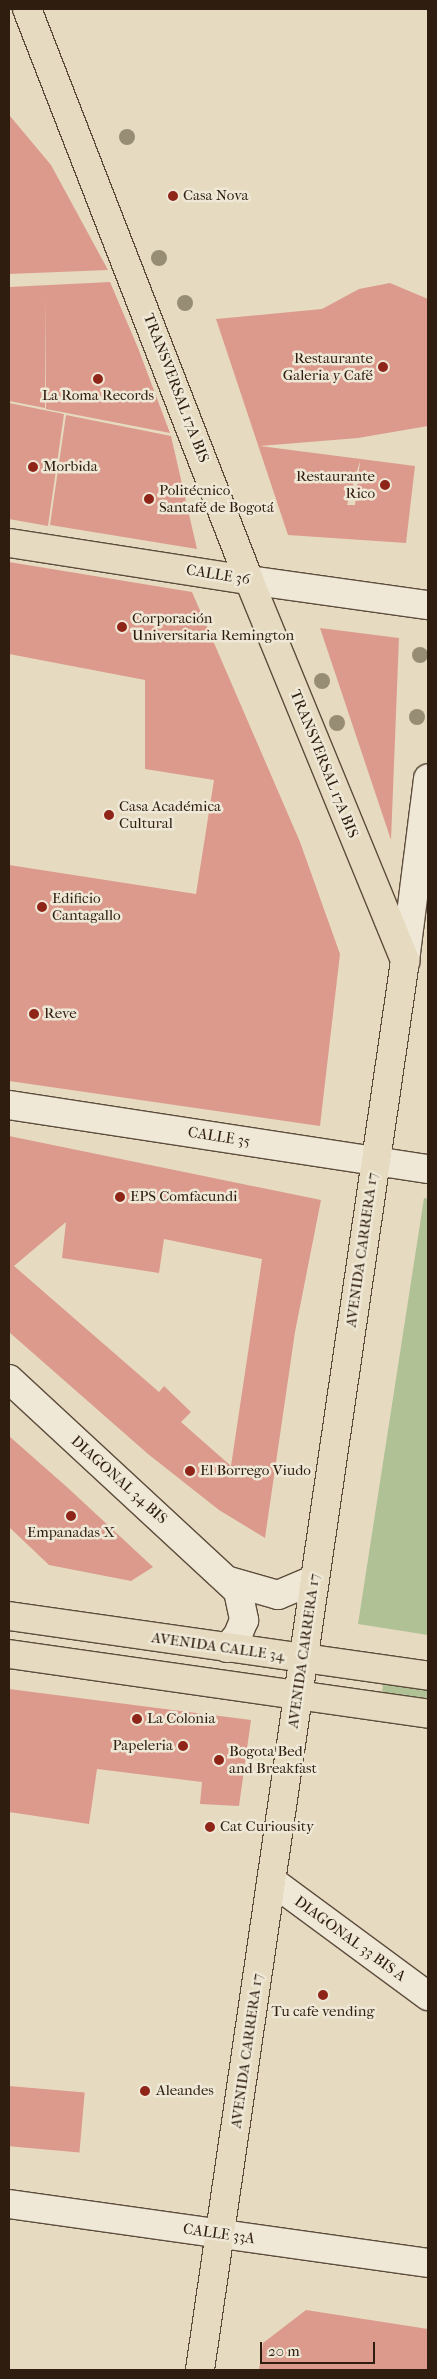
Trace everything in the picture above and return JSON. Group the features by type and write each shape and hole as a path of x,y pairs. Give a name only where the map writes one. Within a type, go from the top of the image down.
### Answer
{"main road":[{"name":"TRANSVERSAL 17A BIS","path":"27,9 249,580 404,961"},
{"name":"CALLE 36","path":"9,543 249,580"},
{"name":"AVENIDA CARRERA 17","path":"200,2370 404,961"},
{"name":"AVENIDA CALLE 34","path":"9,1616 428,1676"},
{"path":"9,1654 428,1714"}],"street":[{"name":"CALLE 36","path":"249,580 428,605"},
{"path":"404,961 428,778"},
{"name":"CALLE 35","path":"9,1105 428,1169"},
{"name":"DIAGONAL 34 BIS","path":"9,1380 229,1581 242,1602 244,1620 238,1635 227,1648"},
{"name":"DIAGONAL 34 BIS","path":"229,1581 278,1596 314,1580"},
{"name":"DIAGONAL 33 BIS A","path":"272,1881 428,1996"},
{"name":"CALLE 33A","path":"9,2204 428,2263"}],"green space":[{"path":"424,1198 428,1199 428,1635 358,1624"},
{"path":"384,1679 428,1686 426,1702 381,1695"}],"building":[{"path":"10,116 51,165 108,270 9,274"},
{"path":"110,282 138,348 170,433 46,409 46,296 45,408 9,401 9,287"},
{"path":"390,283 428,299 428,426 358,438 260,446 415,466 406,543 288,535 216,319 322,309 359,289","holes":["360,461 355,505 347,505"]},
{"name":"Morbida","path":"9,403 64,414 48,526 9,519"},
{"path":"66,415 171,436 197,549 50,525"},
{"path":"9,562 192,592 300,842 340,954 320,1126 9,1081 9,865 196,894 214,780 145,769 145,680 9,654"},
{"path":"320,628 399,638 391,840"},
{"path":"9,1136 321,1200 295,1332 265,1538 219,1510 148,1454 9,1332","holes":["66,1222 62,1258 159,1273 164,1239 262,1259 231,1466 181,1422 191,1412 164,1386 159,1392 14,1266"]},
{"path":"9,1436 153,1567 131,1581 49,1565 9,1527"},
{"path":"9,1689 251,1720 239,1806 200,1804 202,1782 97,1769 89,1824 9,1812"},
{"path":"9,2086 85,2093 79,2152 9,2146"},
{"path":"306,2310 428,2329 428,2370 259,2370 263,2343"}],"place":[{"name":"Casa Nova","path":"173,196"},
{"name":"Restaurante Galeria y Café","path":"383,367"},
{"name":"La Roma Records","path":"98,379"},
{"name":"Morbida","path":"33,467"},
{"name":"Restaurante Rico","path":"385,485"},
{"name":"Politécnico Santafé de Bogotá","path":"149,499"},
{"name":"Corporación Universitaria Remington","path":"122,627"},
{"name":"Casa Académica Cultural","path":"109,815"},
{"name":"Edificio Cantagallo","path":"42,907"},
{"name":"Reve","path":"34,1014"},
{"name":"EPS Comfacundi","path":"120,1197"},
{"name":"El Borrego Viudo","path":"190,1471"},
{"name":"Empanadas X","path":"71,1516"},
{"name":"La Colonia","path":"137,1719"},
{"name":"Papeleria","path":"183,1746"},
{"name":"Bogota Bed and Breakfast","path":"219,1760"},
{"name":"Cat Curiousity","path":"210,1827"},
{"name":"Tu cafe vending","path":"323,1995"},
{"name":"Aleandes","path":"145,2091"}]}
